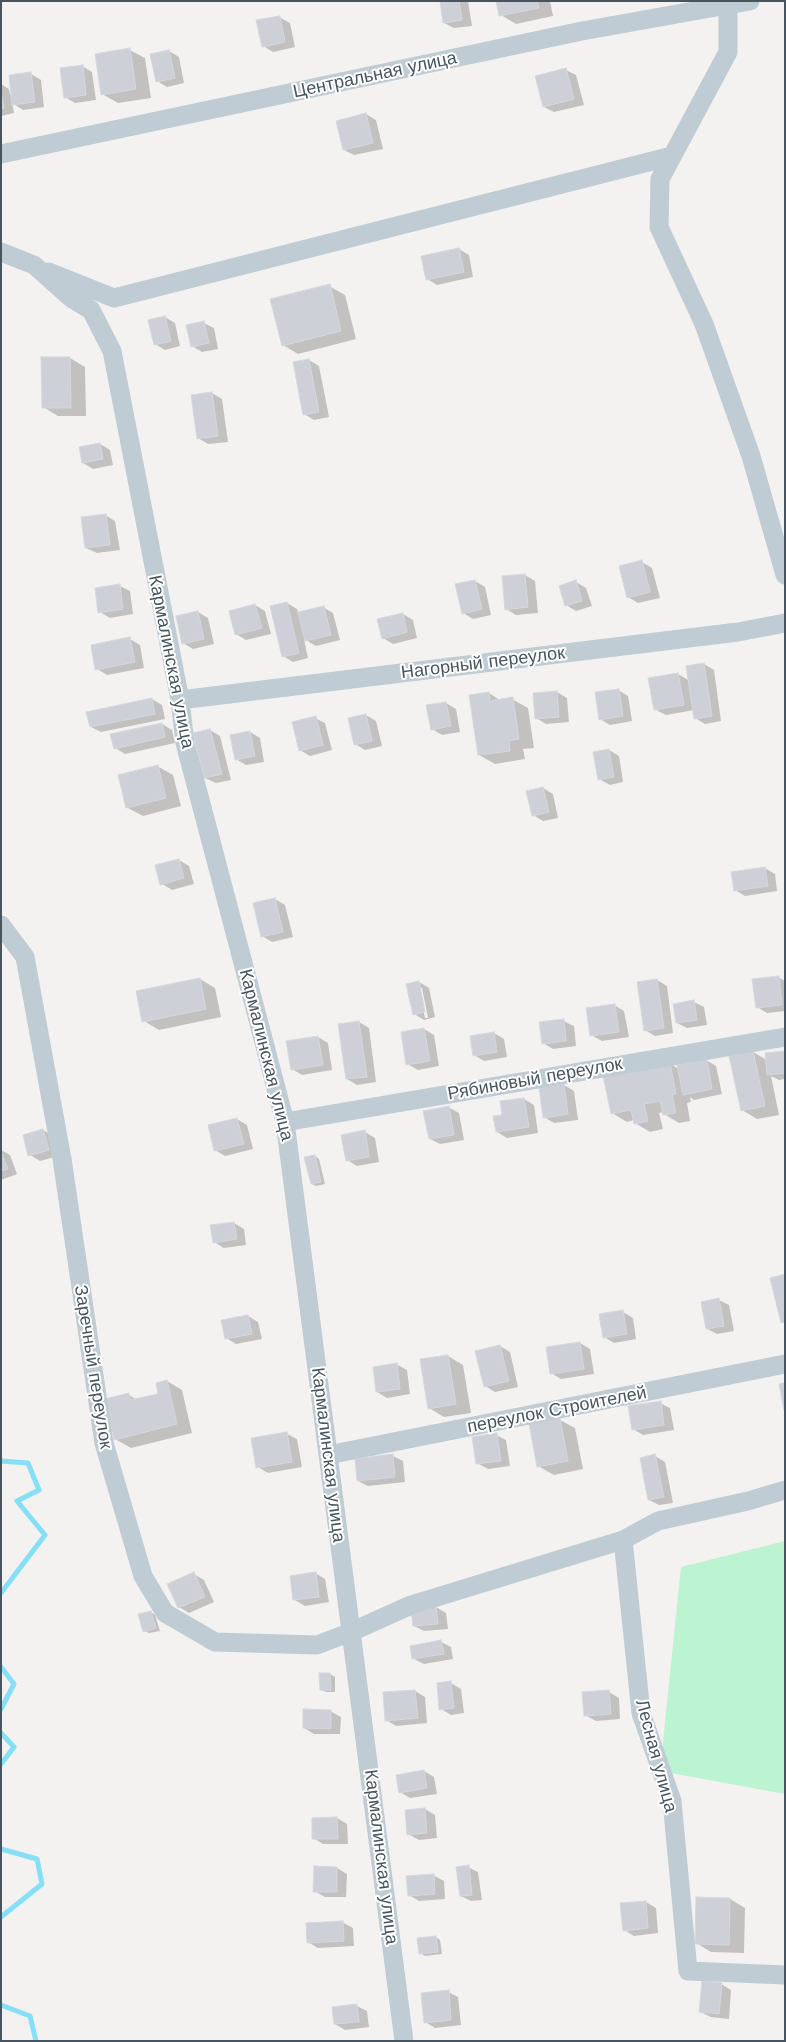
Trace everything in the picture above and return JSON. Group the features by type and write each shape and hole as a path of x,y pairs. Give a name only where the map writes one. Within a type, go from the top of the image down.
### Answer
{"street":[{"name":"Центральная улица","path":"1,154 582,31 750,1"},
{"path":"728,5 728,52 660,179 658,227 704,324 751,456 785,575"},
{"path":"34,265 114,298 672,156"},
{"name":"Кармалинская улица","path":"1,252 34,265 71,298 91,310 112,351 180,700 185,743 285,1122 404,2041"},
{"name":"Нагорный переулок","path":"180,700 729,634 785,624"},
{"name":"Заречный переулок","path":"1,925 25,957 62,1159 104,1443 143,1576 165,1613 215,1642 317,1645 352,1632 411,1605 623,1540 658,1521 748,1501 785,1490"},
{"name":"Рябиновый переулок","path":"285,1122 785,1038"},
{"name":"переулок Строителей","path":"328,1455 785,1364"},
{"name":"Лесная улица","path":"623,1540 641,1713 672,1801 688,1971 785,1975"}],"green space":[{"path":"785,1541 785,1794 660,1771 681,1567"}],"building":[{"path":"440,1 459,1 462,20 443,23"},
{"path":"496,1 537,1 539,8 499,16"},
{"path":"280,16 285,42 262,47 256,20"},
{"path":"130,48 136,89 101,95 95,54"},
{"path":"169,50 175,78 156,82 150,54"},
{"path":"83,65 86,95 64,98 60,68"},
{"path":"566,68 574,99 543,107 535,76"},
{"path":"31,72 35,102 12,105 9,75"},
{"path":"1,92 4,108 1,109"},
{"path":"366,113 373,143 343,150 336,121"},
{"path":"459,248 464,272 426,280 421,256"},
{"path":"330,284 341,331 282,346 270,299"},
{"path":"165,316 171,341 154,345 148,320"},
{"path":"204,321 209,343 191,347 186,325"},
{"path":"41,357 70,357 71,408 42,408"},
{"path":"309,359 319,412 303,415 293,362"},
{"path":"212,392 218,436 197,439 191,395"},
{"path":"100,443 103,459 82,463 79,447"},
{"path":"106,514 110,545 85,548 81,517"},
{"path":"642,560 650,592 627,598 619,566"},
{"path":"525,574 528,607 505,610 502,576"},
{"path":"475,580 482,609 462,614 455,584"},
{"path":"576,580 582,601 565,606 559,586"},
{"path":"120,584 123,609 98,613 95,588"},
{"path":"287,602 299,653 282,657 270,606"},
{"path":"255,604 262,628 235,635 229,611"},
{"path":"324,606 331,635 305,641 298,612"},
{"path":"198,611 204,639 182,644 176,616"},
{"path":"403,613 407,632 382,639 377,619"},
{"path":"130,637 135,662 95,670 91,645"},
{"path":"704,663 712,716 694,719 686,666"},
{"path":"678,673 684,705 654,710 648,678"},
{"path":"619,689 623,716 599,720 595,692"},
{"path":"557,691 559,717 535,719 533,693"},
{"path":"489,692 490,701 513,697 519,739 509,741 510,751 478,755 469,695"},
{"path":"152,698 155,714 90,727 86,712"},
{"path":"446,702 451,726 431,730 426,705"},
{"path":"366,714 372,741 354,745 348,718"},
{"path":"316,716 323,745 299,751 292,722"},
{"path":"162,723 165,737 114,749 110,734"},
{"path":"210,729 222,774 204,778 193,733"},
{"path":"250,731 255,756 235,760 230,735"},
{"path":"609,749 614,777 598,780 593,752"},
{"path":"158,765 166,798 126,808 118,775"},
{"path":"543,787 549,812 532,816 526,791"},
{"path":"179,859 184,878 160,885 155,865"},
{"path":"765,867 768,886 734,891 731,872"},
{"path":"275,898 283,932 261,937 253,903"},
{"path":"779,976 782,1005 756,1008 752,979"},
{"path":"200,978 206,1009 142,1022 136,991"},
{"path":"657,979 664,1028 644,1031 637,982"},
{"path":"419,981 425,1012 413,1015 406,984"},
{"path":"694,1000 697,1020 676,1023 673,1004"},
{"path":"615,1004 619,1032 590,1036 586,1008"},
{"path":"564,1019 566,1041 542,1044 539,1022"},
{"path":"359,1021 367,1077 346,1079 338,1024"},
{"path":"424,1028 430,1061 406,1065 401,1032"},
{"path":"494,1032 497,1052 473,1056 470,1036"},
{"path":"318,1036 323,1065 291,1070 286,1041"},
{"path":"753,1051 765,1106 741,1111 729,1056"},
{"path":"785,1051 785,1073 767,1075 765,1053"},
{"path":"707,1059 712,1089 683,1095 677,1065"},
{"path":"670,1062 676,1094 672,1095 676,1113 663,1115 660,1101 644,1104 648,1121 634,1124 631,1110 611,1114 603,1076"},
{"path":"564,1084 568,1114 543,1118 539,1088"},
{"path":"524,1098 529,1127 496,1132 493,1116 502,1115 500,1101"},
{"path":"449,1106 454,1135 429,1139 423,1111"},
{"path":"237,1118 244,1144 214,1151 208,1125"},
{"path":"43,1129 49,1150 28,1156 23,1135"},
{"path":"365,1130 369,1157 346,1161 341,1135"},
{"path":"1,1151 8,1169 1,1171"},
{"path":"315,1155 321,1182 311,1184 304,1157"},
{"path":"234,1222 237,1239 213,1243 210,1225"},
{"path":"785,1274 785,1322 781,1323 770,1278"},
{"path":"719,1298 724,1326 706,1329 701,1302"},
{"path":"623,1310 627,1334 603,1338 599,1314"},
{"path":"248,1315 252,1334 225,1339 221,1320"},
{"path":"580,1342 584,1369 550,1374 546,1347"},
{"path":"500,1345 509,1381 484,1387 475,1351"},
{"path":"448,1355 456,1404 428,1409 420,1359"},
{"path":"397,1363 400,1389 376,1392 373,1367"},
{"path":"167,1380 177,1424 114,1440 105,1399 129,1393 130,1400 158,1394 156,1383"},
{"path":"785,1383 785,1411 784,1411 779,1384"},
{"path":"661,1401 664,1425 632,1430 628,1406"},
{"path":"560,1418 568,1461 537,1467 529,1424"},
{"path":"287,1432 292,1462 256,1468 251,1438"},
{"path":"497,1433 501,1461 476,1464 472,1437"},
{"path":"393,1454 395,1477 357,1481 355,1459"},
{"path":"655,1454 664,1497 648,1500 640,1458"},
{"path":"194,1572 205,1597 178,1608 167,1584"},
{"path":"316,1572 319,1597 293,1600 290,1576"},
{"path":"436,1606 438,1624 413,1626 411,1609"},
{"path":"151,1611 156,1628 143,1632 138,1614"},
{"path":"441,1640 444,1654 412,1659 410,1646"},
{"path":"319,1673 330,1673 331,1690 320,1690"},
{"path":"451,1681 454,1708 439,1710 437,1683"},
{"path":"415,1690 418,1718 385,1721 383,1692"},
{"path":"609,1690 611,1714 584,1716 582,1692"},
{"path":"303,1709 331,1710 331,1729 303,1728"},
{"path":"424,1770 427,1788 399,1793 396,1775"},
{"path":"425,1808 427,1833 407,1835 405,1810"},
{"path":"337,1817 338,1839 312,1839 312,1818"},
{"path":"469,1865 472,1895 460,1896 456,1867"},
{"path":"314,1866 337,1867 337,1892 313,1892"},
{"path":"434,1874 435,1894 408,1896 406,1876"},
{"path":"696,1897 730,1898 729,1945 695,1944"},
{"path":"646,1901 648,1928 623,1931 620,1903"},
{"path":"343,1921 344,1941 307,1943 306,1923"},
{"path":"436,1936 438,1952 419,1954 417,1938"},
{"path":"702,1981 722,1983 719,2014 699,2012"},
{"path":"449,1990 451,2020 424,2023 421,1993"},
{"path":"357,2004 359,2022 334,2024 332,2007"}],"waterway":[{"path":"1,1461 28,1463 39,1490 17,1501 45,1535 1,1593"},
{"path":"1,1667 14,1684 1,1709"},
{"path":"1,1733 14,1747 1,1764"},
{"path":"1,1849 37,1859 42,1884 1,1917"},
{"path":"1,2005 30,2016 36,2041"}]}
